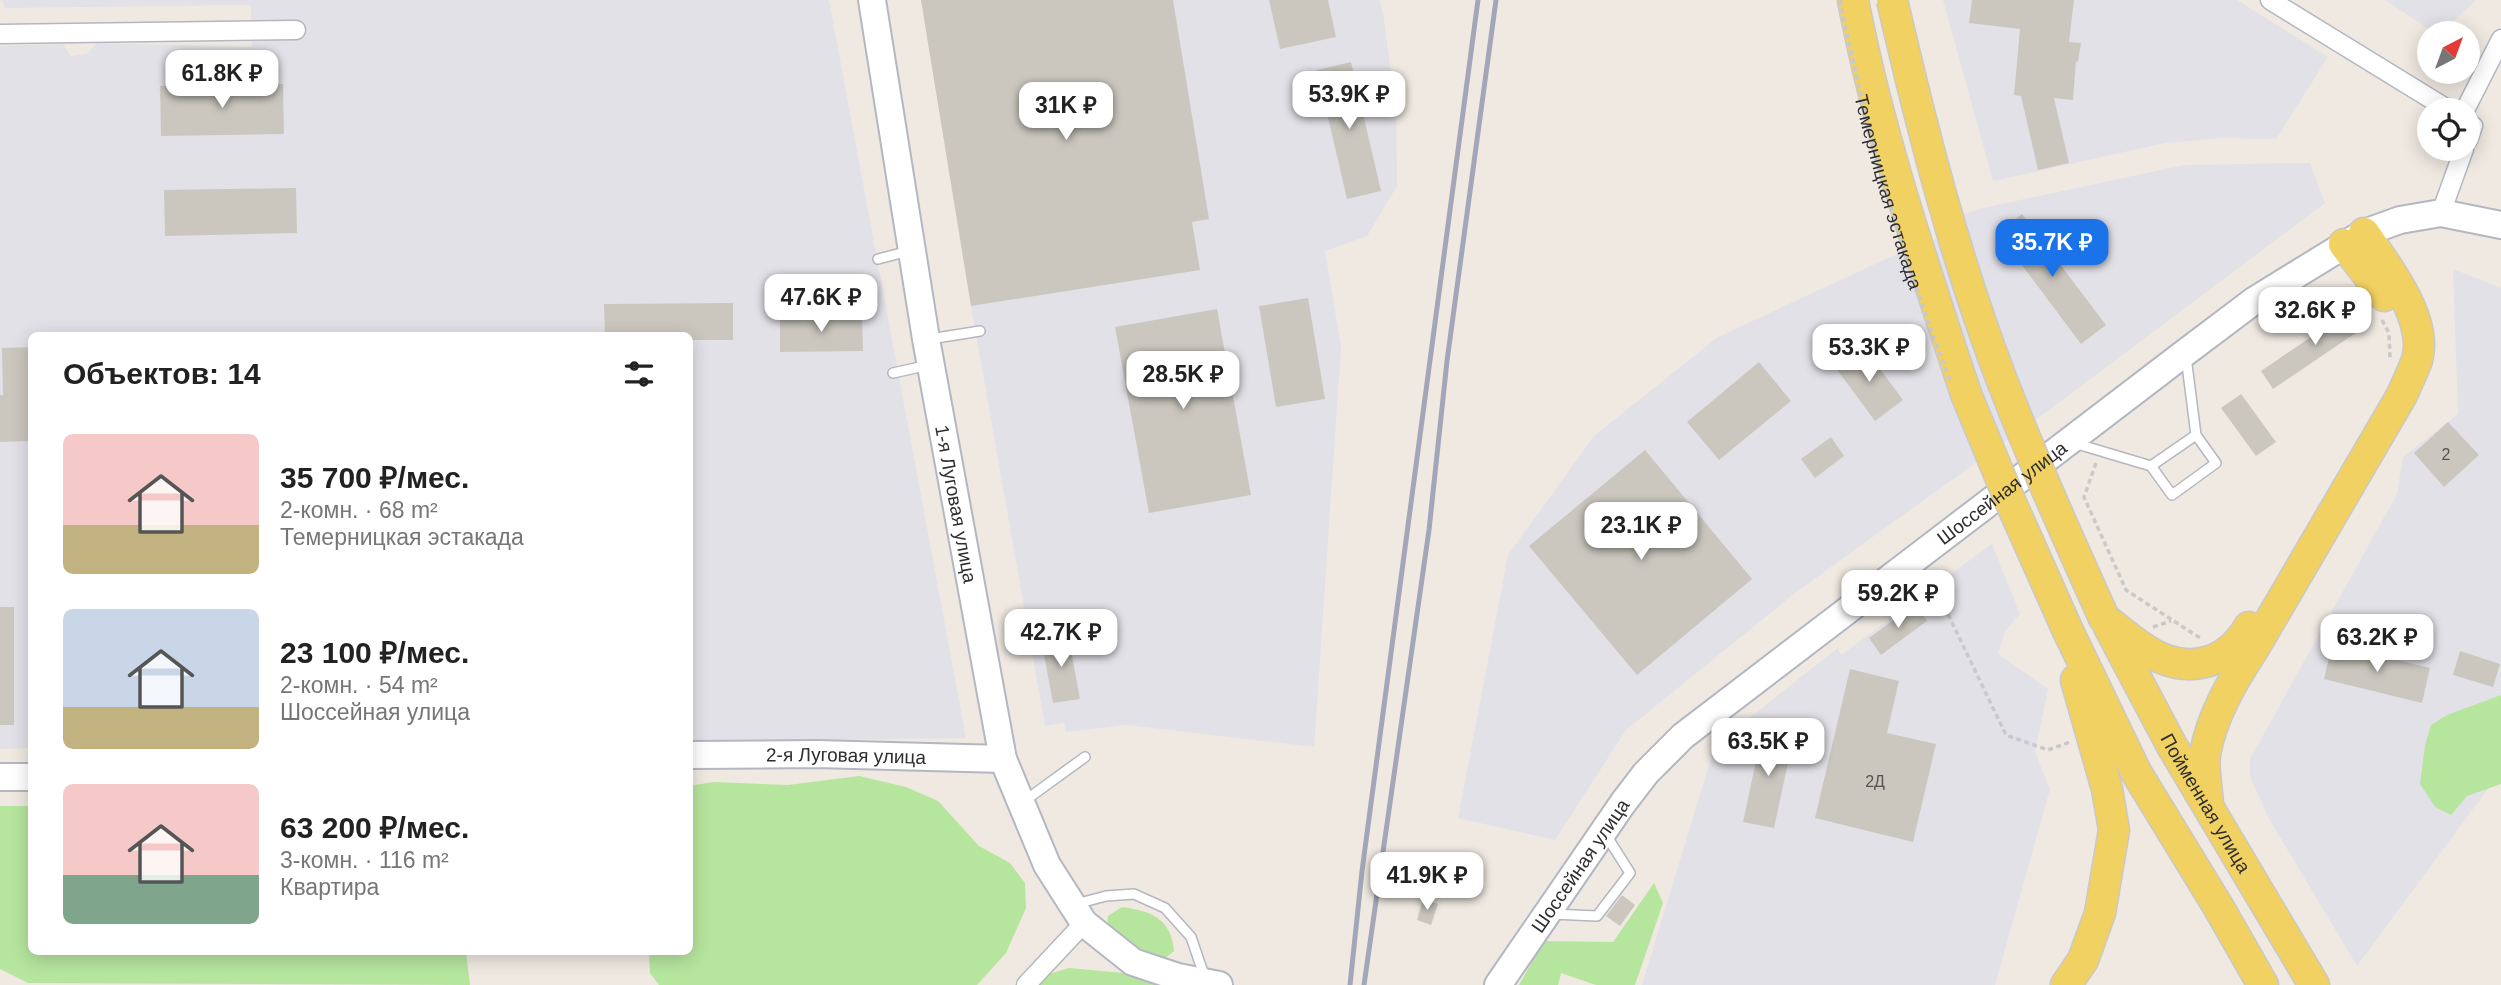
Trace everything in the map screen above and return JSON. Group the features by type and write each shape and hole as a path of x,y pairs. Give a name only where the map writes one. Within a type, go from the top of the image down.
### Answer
{"main road":[{"name":"1-я Луговая улица","path":"872,0 928,352 1003,759 1047,865 1078,914 1133,962 1198,983"},
{"name":"Темерницкая эстакада","path":"1853,0 1886,145 1962,381 2011,503 2070,635"},
{"path":"1892,0 1923,134 1998,369 2045,487 2104,618 2145,650 2172,661 2202,664 2223,657 2241,642 2386,392 2401,357 2401,324 2354,238"},
{"name":"Шоссейная улица","path":"1498,985 1646,773 1683,736 2186,352 2255,300 2354,238 2400,220 2441,213 2501,225"},
{"path":"2208,804 2205,756 2215,719 2232,680 2254,648 2402,395 2418,357 2415,318 2397,282 2354,238"},
{"name":"Пойменная улица","path":"2104,618 2172,746 2314,985"},
{"path":"2066,985 2082,960 2100,913 2114,830 2108,789 2068,654 2070,635"},
{"path":"2070,635 2136,772 2263,985"},
{"name":"2-я Луговая улица","path":"693,755 817,754 1003,759"},
{"path":"0,777 28,777"}],"street":[{"path":"2270,0 2429,98"},
{"path":"0,34 296,30"},
{"path":"2478,98 2501,39"},
{"path":"2441,213 2460,161"},
{"path":"1026,985 1078,914"}],"lane":[{"path":"878,259 911,251"},
{"path":"892,373 928,352 980,331"},
{"path":"2069,441 2151,466 2172,495 2216,463 2196,435 2186,352"},
{"path":"2151,466 2196,435"},
{"path":"1021,803 1085,757"},
{"path":"1547,914 1597,916 1630,873 1604,831"},
{"path":"1078,914 1106,896 1134,894 1165,908 1191,937 1198,983"}],"path":[{"name":"Темерницкая эстакада","path":"1840,0 1874,144 1909,259 1952,384"},
{"path":"2291,302 2324,293 2348,293 2356,297"},
{"path":"2379,313 2389,333 2389,369"},
{"path":"2101,451 2084,497 2126,590 2206,642"},
{"path":"1906,565 1947,612 2006,735 2048,750 2073,741"}],"shaded area":[{"path":"0,0 829,0 966,738 693,742 693,332 28,332 28,748 0,749 0,46 63,44 71,56 87,54 97,43 252,47 251,5 5,8"},
{"path":"921,0 1379,0 1383,12 1396,113 1397,186 1367,236 1325,251 1341,347 1314,747 1127,725 1066,732 1064,723 1045,726 971,306"},
{"path":"1943,0 2237,0 2328,57 2276,139 2222,138 2165,143 1993,181"},
{"path":"2385,0 2476,0 2454,21 2417,21"},
{"path":"2310,163 2325,203 2053,407 1795,593 1626,730 1555,840 1458,818 1508,555 1594,436 1718,337 1888,258 1938,238 1933,224 1983,208 2184,165"},
{"path":"2453,269 2501,288 2501,771 2357,966 2267,815 2250,776 2250,759 2397,494 2403,457 2458,414"},
{"path":"1992,544 2020,614 2005,631 1998,654 2048,689 2035,752 2050,789 1995,985 1642,985 1715,745 1838,648 1841,655"}],"green space":[{"path":"2501,695 2501,784 2467,796 2451,815 2435,807 2420,784 2425,745 2431,725 2447,715"},
{"path":"859,776 906,787 938,801 979,846 1010,863 1025,883 1026,908 1006,953 977,985 659,985 650,973 649,955 693,955 693,785 713,782 788,785"},
{"path":"0,806 28,806 28,955 466,955 470,985 28,983 0,969"},
{"path":"1654,883 1663,903 1635,985 1596,985 1561,973 1558,985 1519,985 1544,941 1613,942"},
{"path":"1122,907 1158,918 1169,931 1174,951 1165,958 1152,956 1107,928 1108,916"},
{"path":"1069,968 1156,976 1169,985 1033,985 1039,977"}],"building":[{"path":"921,0 1173,0 1209,219 1192,222 1200,270 971,306"},
{"path":"1269,0 1328,0 1336,37 1280,49"},
{"path":"1972,0 2074,0 2069,42 2081,43 2078,62 2076,61 2073,100 2054,98 2069,163 2038,170 2021,96 2014,95 2020,29 1969,23"},
{"path":"1351,62 1381,191 1347,199 1317,70"},
{"path":"283,84 284,134 161,136 160,86"},
{"path":"296,188 297,233 165,236 164,190"},
{"path":"2022,214 2106,325 2081,344 1998,233"},
{"path":"1308,298 1325,399 1276,407 1259,306"},
{"path":"733,303 733,340 693,340 693,332 605,332 604,304"},
{"path":"2356,306 2369,324 2273,389 2261,371"},
{"path":"1217,309 1251,495 1149,513 1115,327"},
{"path":"862,316 863,351 780,352 780,317"},
{"path":"1863,346 1903,400 1875,421 1835,367"},
{"path":"28,347 28,441 0,442 2,348"},
{"path":"1759,362 1791,401 1719,460 1687,422"},
{"path":"2241,394 2276,442 2256,456 2221,408"},
{"path":"2448,422 2479,455 2444,487 2414,453"},
{"path":"1831,437 1844,456 1815,478 1801,459"},
{"path":"1645,450 1752,579 1637,675 1529,546"},
{"path":"1915,604 1927,621 1881,655 1869,638"},
{"path":"0,607 14,607 14,725 0,725"},
{"path":"1068,634 1080,699 1053,703 1041,639"},
{"path":"2332,644 2430,668 2422,703 2324,679"},
{"path":"2460,651 2500,664 2493,687 2453,675"},
{"path":"1850,669 1899,681 1887,733 1936,744 1913,842 1815,818"},
{"path":"1763,728 1794,735 1774,828 1743,822"},
{"path":"1622,895 1635,905 1620,926 1606,916"},
{"path":"1423,899 1438,904 1431,925 1417,920"}],"railway":[{"path":"1350,985 1362,871 1478,0"},
{"path":"1364,985 1429,530 1447,361 1496,0"}]}
